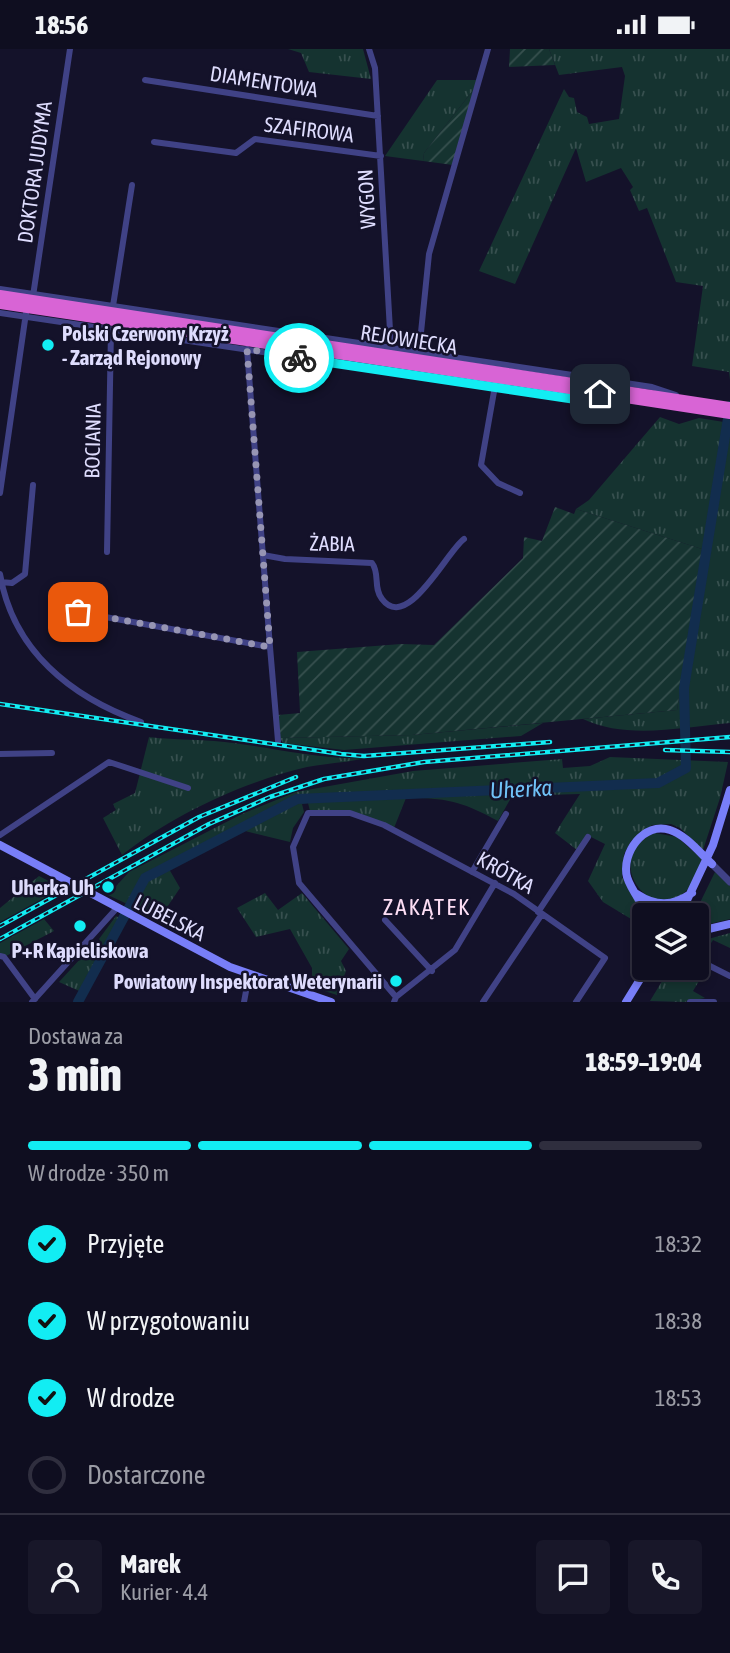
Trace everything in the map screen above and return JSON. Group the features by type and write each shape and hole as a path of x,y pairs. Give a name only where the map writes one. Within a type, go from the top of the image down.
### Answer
{"highway":[{"name":"REJOWIECKA","path":"0,295 30,305 600,398 726,410"},
{"name":"REJOWIECKA","path":"0,304 30,305 684,400 726,410"}],"main road":[{"path":"690,903 730,790"},
{"path":"687,903 730,811"},
{"path":"642,903 627,877 627,858 636,841 652,831 666,829 679,834 712,864"},
{"name":"LUBELSKA","path":"2,849 250,975 331,1002"},
{"path":"637,893 651,902 666,904 696,888"},
{"path":"709,929 730,924"},
{"path":"626,1002 640,980"},
{"path":"632,1002 646,980"}],"street":[{"name":"DOKTORA JUDYMA","path":"0,493 70,49"},
{"name":"WYGON","path":"369,49 375,68 391,348"},
{"path":"419,352 426,266 488,49"},
{"name":"DIAMENTOWA","path":"145,80 378,116"},
{"name":"SZAFIROWA","path":"154,142 236,153 255,139 381,156"},
{"path":"113,306 132,185"},
{"path":"0,289 30,305 111,330 495,386 600,398"},
{"path":"0,313 30,305 113,306 652,387 684,400"},
{"name":"BOCIANIA","path":"107,552 111,330"},
{"path":"247,349 278,741"},
{"path":"495,386 481,465 498,483 520,493"},
{"path":"1,583 12,583 25,574 33,485"},
{"name":"ŻABIA","path":"263,555 285,559 372,563 380,598 386,604 399,607 410,603 421,594 454,546 464,539"},
{"path":"0,574 14,622 33,652 45,665 83,696 141,722"},
{"path":"78,612 270,647"},
{"path":"0,754 52,753"},
{"path":"0,835 109,762 188,788"},
{"name":"KRÓTKA","path":"395,1000 304,893 293,858 298,832 308,813 350,813 384,825 495,883 605,958 576,1002"},
{"path":"472,872 506,814"},
{"path":"483,1002 588,837"},
{"path":"712,864 730,882"},
{"path":"395,1000 432,971 462,941 495,883"},
{"path":"0,956 4,957 34,1000 119,910"},
{"path":"385,920 432,971"},
{"path":"709,966 730,976"},
{"path":"244,1002 250,975"},
{"path":"690,1002 714,1002"}],"green space":[{"path":"288,49 363,49 371,79 309,72 301,53"},
{"path":"510,49 549,49 555,65 509,67"},
{"path":"549,49 730,49 730,380 729,372 692,366 703,286 676,282 647,208 639,211 630,190 633,187 621,168 586,182 576,148 515,284 479,271 564,89 569,97 574,98 577,112 587,117 589,124 619,119 625,76 622,67 559,75"},
{"path":"437,80 477,80 474,89 424,153 423,161 385,156"},
{"path":"474,89 453,165 423,161 424,153"},
{"path":"660,417 679,424 699,418 730,423 730,723 636,731 583,719 677,710 702,549 576,509 589,500"},
{"path":"555,507 574,514 576,509 702,549 677,710 412,735 280,738 278,715 300,713 297,652 401,644 434,645 523,558 524,537 542,541"},
{"path":"543,723 521,736 344,750 283,743 280,738 412,735"},
{"path":"149,737 233,743 328,757 366,758 307,767 258,781 187,813 122,855 103,818 116,810 113,804 135,793"},
{"path":"610,757 728,762 720,798 703,850 680,828 671,824 652,825 631,841 624,854 622,877 637,903 632,903 632,920 603,902 588,881 605,844 587,835 577,850 555,833 580,794 512,796 498,821 454,802 406,798 394,828 346,810 310,811 308,803 302,804 304,812 293,828 290,842 245,831 169,869 180,888 159,919 108,895 129,872 244,813 296,792 413,771 562,759 563,768 590,766"},
{"path":"655,833 677,837 702,859 688,889 674,899 659,901 647,895 637,885 631,872 631,857 639,844"},
{"path":"715,872 730,886 730,919 709,924 709,903 700,903"},
{"path":"39,876 62,888 0,922 0,908"},
{"path":"265,893 278,910 302,893 349,949 341,961 346,971 337,995 312,987 312,968 290,929 256,937 237,908"},
{"path":"116,916 124,921 86,994 59,982 93,945 96,948 101,942 99,939"},
{"path":"44,919 54,931 6,956 0,956 0,943"},
{"path":"730,933 730,948 713,940 709,946 709,939"},
{"path":"663,980 700,980 693,991 705,998 684,1002 650,1001"}],"waterway":[{"name":"Uherka","path":"78,1002 145,878 297,799 658,783 686,768 684,688 730,406"}],"railway":[{"path":"0,704 364,756 550,742"},
{"path":"0,939 209,824 270,797 324,779 424,762 730,737"},
{"path":"665,750 730,752"},
{"path":"0,926 199,817 296,777"}],"way so far":[{"path":"78,612 270,647 247,349 299,358"}],"place":[{"name":"Polski Czerwony Krzyż - Zarząd Rejonowy","path":"48,345"},
{"name":"Uherka Uh","path":"108,887"},
{"name":"P+R Kąpieliskowa","path":"80,926"},
{"name":"Powiatowy Inspektorat Weterynarii","path":"396,981"}],"district":[{"name":"ZAKĄTEK","path":"427,907"}],"route":[{"path":"299,358 599,403 600,394"}]}
